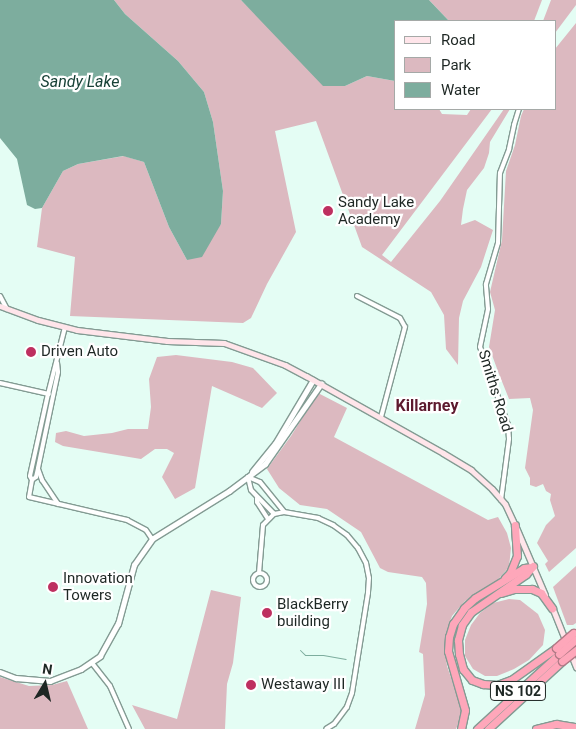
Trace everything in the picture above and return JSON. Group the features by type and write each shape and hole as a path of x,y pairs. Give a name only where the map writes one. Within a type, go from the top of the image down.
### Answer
{"highway":[{"path":"500,583 510,573 517,556 518,547 515,525"},
{"path":"460,729 465,718 465,703 449,657 449,634 455,619 464,608 500,583 524,568 533,566"},
{"path":"533,566 526,574 471,612 462,626 458,640 463,669 472,680 483,684 497,685 511,680 557,651"},
{"path":"489,598 514,589 532,588 541,593 552,608"},
{"name":"NS 102","path":"477,729 575,635"},
{"name":"NS 102","path":"488,729 576,650"},
{"path":"563,663 576,655"},
{"path":"536,729 556,724 576,727"}],"main road":[{"path":"0,306 65,327 167,341 224,343 285,365 381,417 471,470 501,500 515,525 576,668"}],"street":[{"name":"Smiths Road","path":"501,500 509,439 508,425 480,347 488,309 486,284 498,243 500,173 510,149 514,125 520,110"},
{"path":"0,296 7,309"},
{"path":"358,296 400,318 405,327 381,417"},
{"path":"65,327 57,363 53,371 30,476 32,480 29,497 128,520 146,530 152,539"},
{"path":"32,480 36,477 38,468 58,372 57,363"},
{"path":"248,477 275,444 313,380"},
{"path":"0,383 53,395"},
{"path":"0,672 16,678 50,681 65,677 92,663 105,650 112,638 134,565 152,539 265,464 277,450 321,384"},
{"path":"38,468 42,480 58,504"},
{"path":"248,477 251,490 274,514"},
{"path":"248,477 260,482 284,512"},
{"path":"257,498 268,519"},
{"path":"259,573 262,532 268,519 274,514 284,512 318,518 333,525 347,535 358,548 366,563 369,578 361,645 352,693 344,712 334,724 326,729"},
{"path":"92,663 105,678 129,729"}],"green space":[{"path":"114,0 241,0 276,34 345,86 367,76 394,81 394,110 440,110 442,114 467,115 470,110 491,110 382,255 391,262 440,201 503,110 509,110 490,142 484,168 467,190 463,209 461,225 475,220 493,230 481,267 463,301 459,318 458,365 446,349 444,315 431,292 362,247 316,121 275,131 296,232 267,284 251,318 243,323 70,316 75,257 37,247 42,208 63,171 78,164 124,156 144,162 169,227 187,260 221,224 223,191 213,122 204,92 178,61 125,14"},
{"path":"429,0 542,0 534,20 448,20"},
{"path":"551,0 576,0 576,5 556,32 556,20 543,20"},
{"path":"576,23 576,548 549,572 545,564 548,561 537,543 546,525 555,516 550,500 551,494 546,491 543,484 536,487 530,485 530,478 525,468 533,410 530,398 509,399 489,347 495,310 490,292 502,240 506,171 524,110 556,110 556,48"},
{"path":"176,355 232,362 253,368 277,393 262,408 212,386 195,488 175,499 162,477 174,453 167,449 155,449 141,459 63,446 55,442 56,433 66,431 84,436 128,429 148,429 151,407 149,379 157,357"},
{"path":"318,393 347,408 334,437 488,520 498,517 507,533 511,548 509,567 496,582 465,601 452,616 447,630 445,645 447,666 463,712 456,729 415,729 425,695 423,654 419,652 427,604 426,583 422,577 388,572 380,568 361,532 327,509 300,505 279,488 267,469 291,436"},
{"path":"576,566 576,623 567,625 553,587"},
{"path":"211,590 241,597 233,663 227,684 225,729 145,729 132,705 177,719"},
{"path":"509,599 520,600 538,614 545,630 543,645 529,660 514,669 497,676 485,676 473,669 465,656 465,640 471,625 480,613 493,603"},
{"path":"0,677 29,686 52,685 67,681 88,729 0,729"}],"water":[{"name":"Sandy Lake","path":"0,0 114,0 125,14 178,61 204,92 213,122 223,191 221,224 202,257 187,260 169,227 144,162 123,156 78,164 63,171 42,208 35,209 27,205 17,159 0,138"},
{"path":"241,0 429,0 448,20 394,20 394,81 367,76 345,86 323,86"}],"waterway":[{"path":"300,650 305,655 323,655 346,659"}],"place":[{"name":"Sandy Lake Academy","path":"328,211"},
{"name":"Driven Auto","path":"31,352"},
{"name":"Innovation Towers","path":"53,587"},
{"name":"BlackBerry building","path":"267,613"},
{"name":"Westaway III","path":"251,685"}],"district":[{"name":"Killarney","path":"427,406"}]}
